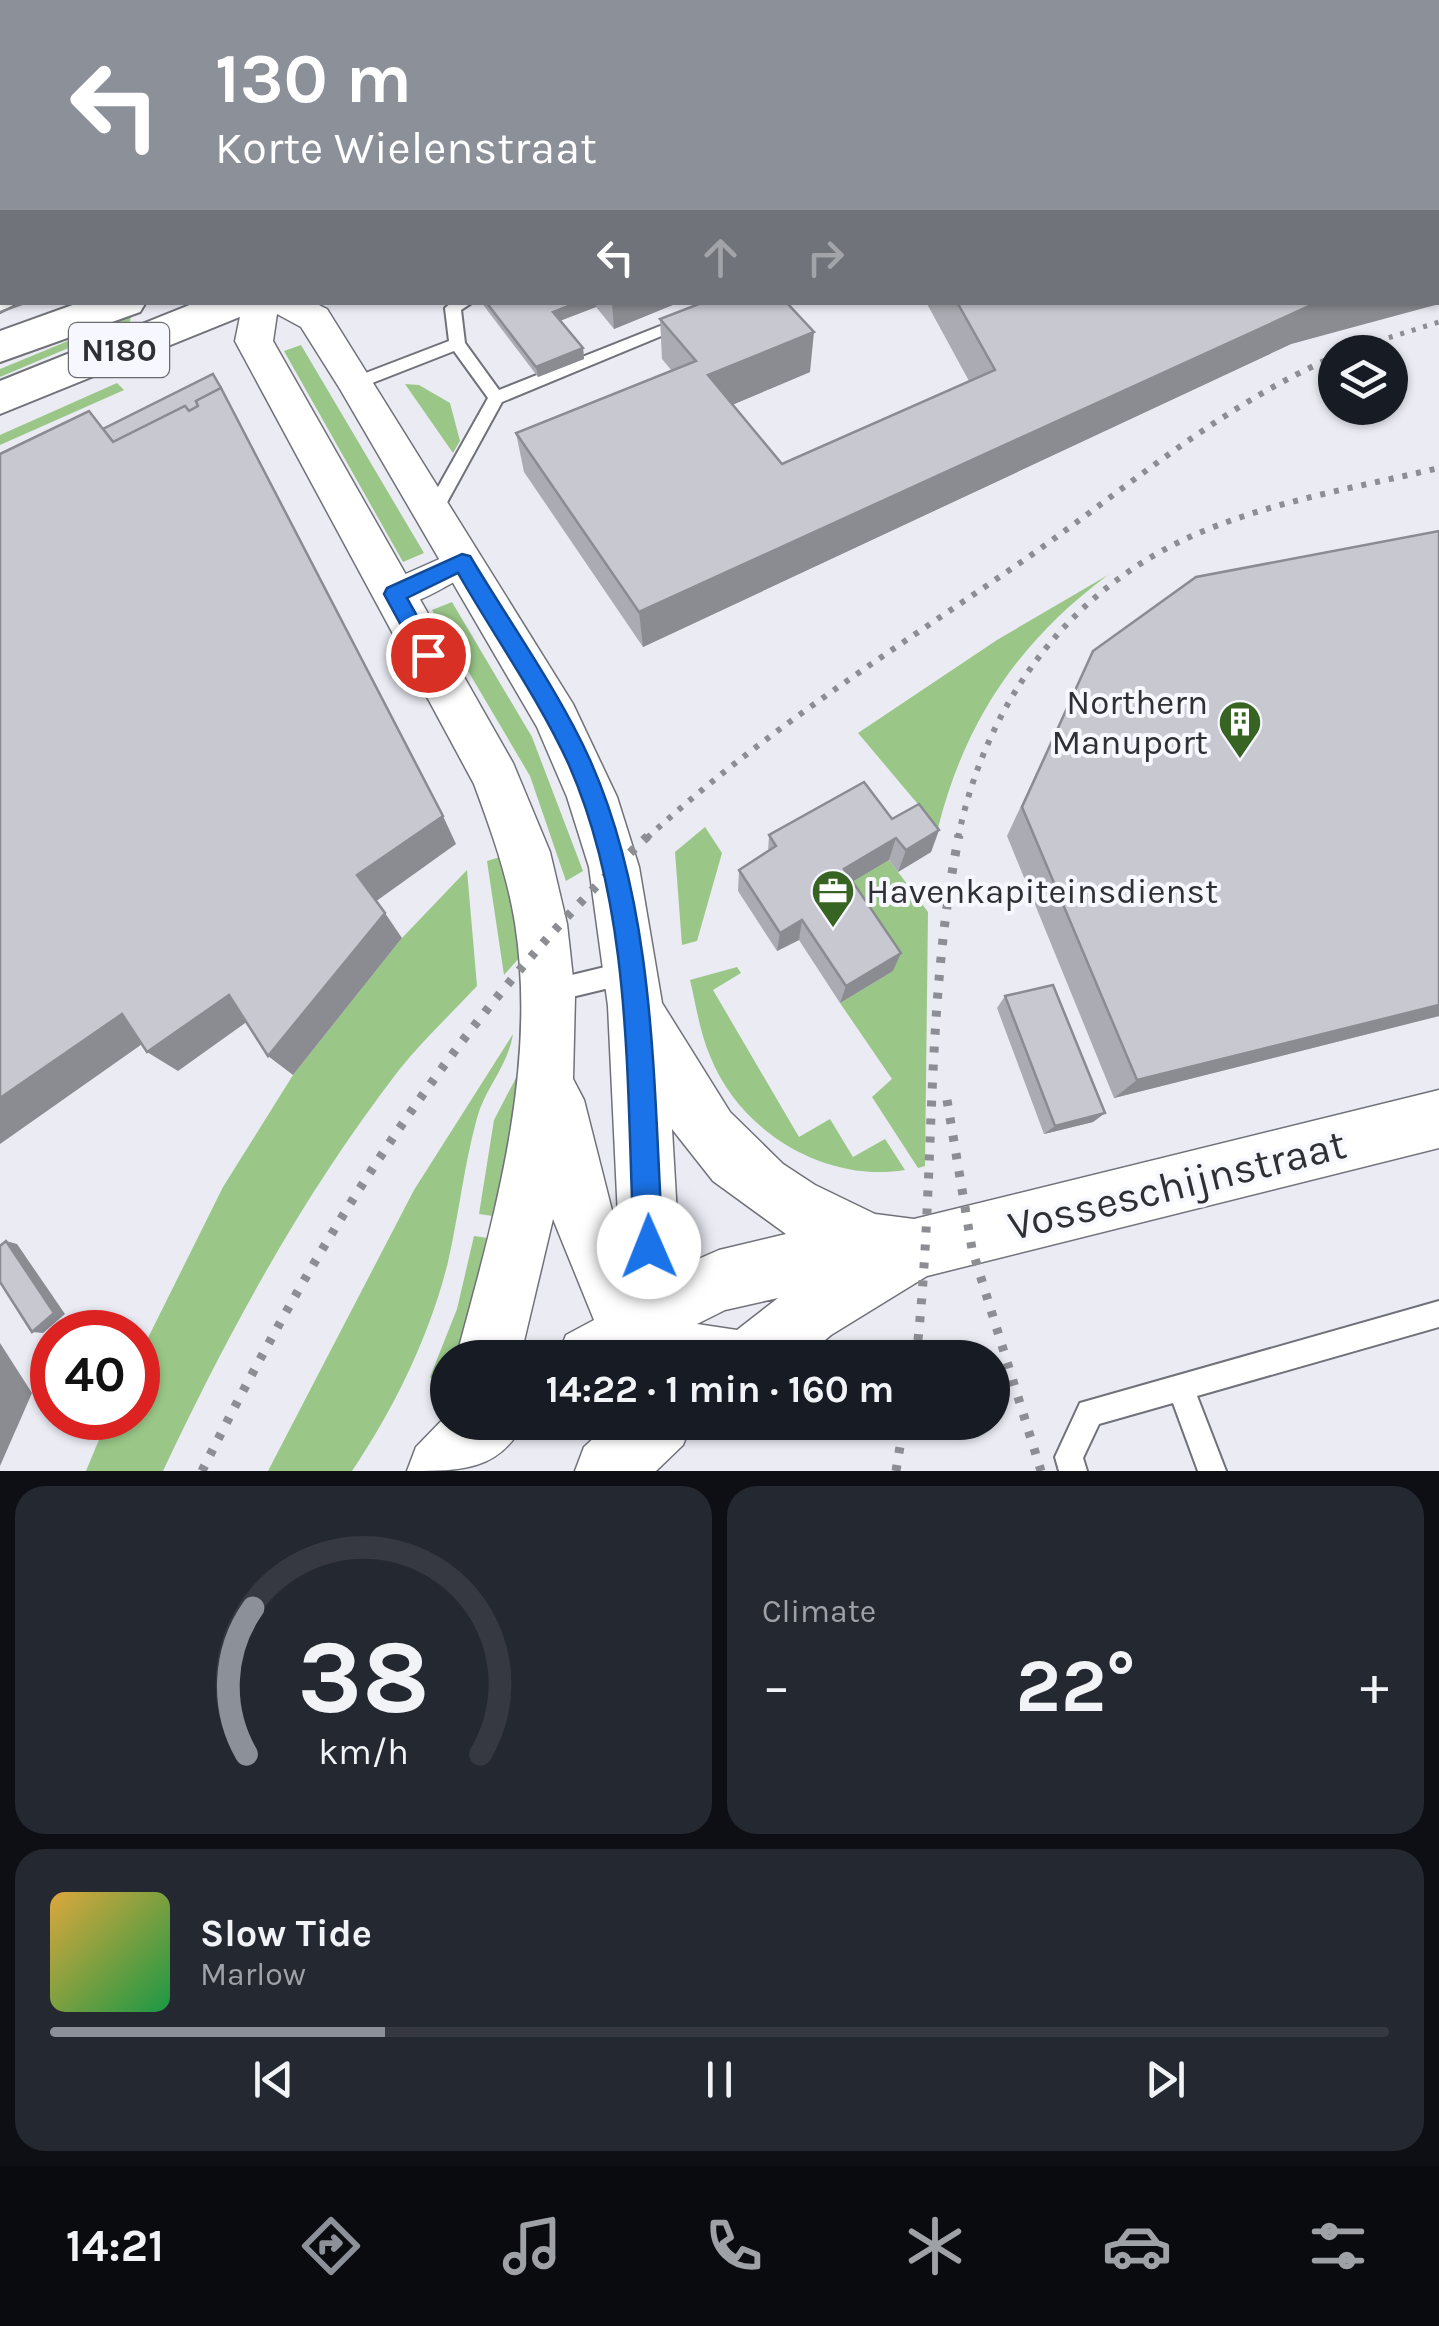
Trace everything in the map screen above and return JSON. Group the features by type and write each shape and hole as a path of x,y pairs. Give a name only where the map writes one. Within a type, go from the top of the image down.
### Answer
{"main road":[{"name":"N180","path":"0,347 117,305"},
{"name":"N180","path":"0,398 230,305"}],"street":[{"path":"261,305 254,341 514,818 549,992 549,1072 522,1231 493,1340"},
{"path":"290,305 314,318 356,383 580,762 614,867 632,989 649,1214 640,1340"},
{"path":"395,594 462,562"},
{"path":"632,989 680,1094 734,1162 775,1196 822,1224 895,1247"},
{"path":"549,1072 574,1200 607,1284 638,1340"},
{"name":"Vosseschijnstraat","path":"643,1340 675,1302 719,1281 895,1247 1439,1119"},
{"name":"Vosseschijnstraat","path":"775,1340 895,1247"},
{"path":"592,1471 618,1440"},
{"path":"608,1471 641,1440"}],"lane":[{"path":"459,305 452,308 457,344 496,398"},
{"path":"433,512 496,398 720,305"},
{"path":"356,383 457,344"},
{"path":"549,992 632,989"},
{"path":"1073,1471 1069,1458 1090,1412 1439,1314"},
{"path":"1180,1387 1212,1471"}],"green space":[{"path":"131,315 130,322 0,377 0,369"},
{"path":"301,345 424,553 403,562 284,351"},
{"path":"117,383 124,390 0,445 0,435"},
{"path":"405,384 419,385 450,403 460,441 453,453"},
{"path":"1108,575 1048,627 1000,686 963,753 938,828 858,733 997,640"},
{"path":"452,602 532,737 583,871 566,881 530,776 432,610"},
{"path":"705,827 722,853 697,941 682,945 675,852"},
{"path":"503,856 520,957 504,975 487,861"},
{"path":"889,860 928,912 925,1166 918,1168 872,1097 892,1079 840,1003 893,971 839,890"},
{"path":"467,870 477,986 399,1070 331,1165 242,1315 163,1471 86,1471 99,1440 160,1440 160,1314 223,1187 293,1075 402,938"},
{"path":"737,967 741,973 713,990 799,1137 830,1119 853,1157 885,1139 905,1170 875,1172 816,1160 764,1129 742,1108 710,1056 690,980"},
{"path":"513,1034 477,1118 448,1262 431,1317 382,1422 352,1471 268,1471 414,1190"},
{"path":"518,1074 506,1218 479,1214 494,1120"},
{"path":"474,1236 501,1240 469,1340 445,1340 457,1309"}],"building":[{"path":"488,305 571,305 553,312 583,348 536,367"},
{"path":"696,305 789,305 814,332 708,375 782,464 995,370 959,305 1311,305 639,612 516,433 696,361 660,319"},
{"path":"213,374 221,388 196,401 198,406 189,411 185,406 113,442 103,429"},
{"path":"221,388 443,816 357,875 385,913 268,1056 229,995 147,1052 122,1014 0,1098 0,454 89,411 113,442 185,406 189,411 198,406 196,401"},
{"name":"Northern Manuport","path":"1439,531 1439,1005 1137,1080 1022,807 1093,651 1196,577"},
{"path":"864,782 892,819 919,804 939,830 906,850 896,838 844,869 901,953 846,986 802,920 780,933 739,870 776,846 769,835"},
{"path":"1053,985 1105,1113 1055,1126 1005,996"},
{"path":"6,1241 52,1310 30,1310 30,1329 0,1282 0,1246"}],"tram line":[{"path":"0,312 19,305"}],"railway":[{"path":"1397,335 1439,322"},
{"path":"647,838 784,726 1027,558 1174,450 1250,400 1318,364"},
{"path":"958,838 972,786 1015,692 1044,650 1079,612 1118,579 1162,551 1239,518 1439,468"},
{"path":"202,1471 294,1298 397,1132 514,977 579,904 649,835"},
{"path":"918,1340 940,965 959,835"},
{"path":"947,1100 972,1249 1041,1471"},
{"path":"896,1471 901,1440"}],"place":[{"name":"Northern Manuport","path":"1240,760"},
{"name":"Havenkapiteinsdienst","path":"833,929"}],"route":[{"path":"428,655 395,594 462,562 580,762 614,867 622,908 635,1006 649,1247"}]}
